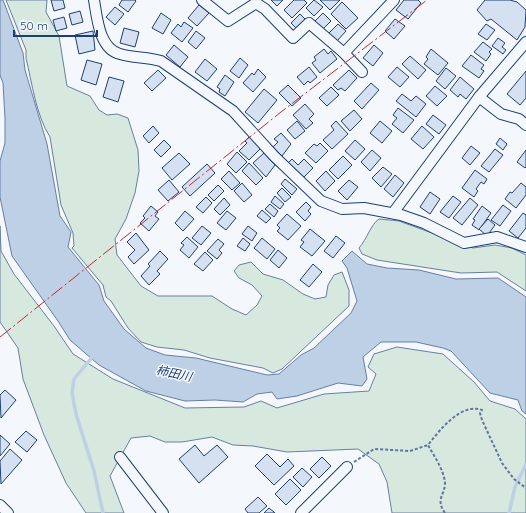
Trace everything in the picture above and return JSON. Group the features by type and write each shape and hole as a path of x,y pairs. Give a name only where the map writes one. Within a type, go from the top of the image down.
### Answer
{"street":[{"path":"94,0 100,30 107,45 118,54 147,57 160,61 233,111 274,156 321,201 342,209 364,208 393,213 424,223 464,243 497,238 526,247"},
{"path":"202,0 228,21 256,3 265,8 293,38 309,23 344,53 362,72"},
{"path":"344,53 394,0"},
{"path":"393,213 479,97 526,42"},
{"path":"479,97 501,114 519,119 526,125"},
{"path":"120,457 163,513"},
{"path":"301,513 347,467"},
{"path":"0,505 8,513"}],"path":[{"path":"347,467 374,449 410,451 428,445 448,421 456,415 477,408 482,410 480,413 482,420 502,463 514,479 526,488"},
{"path":"428,445 438,462 445,483 440,499 441,508 444,513"}],"shaded area":[{"path":"6,0 47,0 46,12 59,36 67,86 90,96 99,110 107,115 117,114 128,118 138,150 139,171 135,193 126,219 115,239 117,255 141,286 158,296 212,296 232,309 246,315 257,305 262,296 252,285 239,278 234,271 239,265 251,262 263,274 283,280 303,294 315,299 326,297 328,285 334,275 342,272 349,290 349,306 282,369 273,373 263,368 210,358 184,350 157,347 141,342 128,328 111,301 106,297 103,285 72,248 74,246 73,233 61,205 50,137 38,109 26,58 26,50"},
{"path":"379,219 399,221 473,248 495,245 512,248 526,255 526,291 497,272 461,273 377,260 362,254 359,248 376,221"},
{"path":"0,226 1,251 14,274 54,326 73,354 113,379 185,408 244,407 261,401 277,408 324,394 369,391 376,374 368,367 374,354 397,347 443,354 474,382 490,401 515,409 526,419 526,513 392,513 387,482 379,464 358,449 287,452 253,446 233,445 212,437 182,442 165,442 150,436 131,438 110,476 124,513 86,513 66,483 44,435 23,379 18,348 0,322"}],"water":[{"name":"柿田川","path":"0,0 3,0 23,53 25,70 47,144 60,216 71,232 68,247 99,285 104,301 124,329 146,348 165,355 196,358 267,375 279,374 301,355 314,348 351,313 357,301 347,268 342,261 352,251 367,264 387,268 419,270 456,279 498,278 526,297 526,414 522,411 518,400 490,393 451,351 416,342 381,342 363,357 367,379 362,386 338,383 297,396 277,399 272,392 257,394 243,402 215,400 185,401 146,391 99,365 70,340 12,256 0,197 0,161 5,143 5,118 3,83 0,75"}],"building":[{"path":"51,0 63,0 65,8 54,11"},
{"path":"122,0 136,1 128,12 119,5"},
{"path":"271,0 283,0 277,6"},
{"path":"294,0 304,0 307,3 292,18 284,10"},
{"path":"314,0 323,7 314,16 306,8"},
{"path":"320,0 340,0 330,10"},
{"path":"404,0 418,0 421,3 408,19 396,10"},
{"path":"485,0 510,0 517,2 526,10 525,27 517,40 491,19 487,21 477,10"},
{"path":"342,2 358,18 346,29 331,14"},
{"path":"199,5 209,13 197,26 188,18"},
{"path":"115,7 124,14 115,25 106,17"},
{"path":"80,11 83,22 72,25 69,14"},
{"path":"161,13 171,20 163,34 152,28"},
{"path":"323,13 331,21 322,30 314,22"},
{"path":"300,14 306,20 297,29 291,23"},
{"path":"64,17 67,28 56,31 53,20"},
{"path":"395,19 405,26 394,39 385,31"},
{"path":"184,22 193,28 182,42 171,33 178,24 181,27"},
{"path":"338,24 346,31 337,41 329,33"},
{"path":"486,24 495,30 487,40 478,34"},
{"path":"124,28 139,32 135,47 120,43"},
{"path":"93,31 95,50 79,54 75,35"},
{"path":"196,31 205,38 196,49 188,42"},
{"path":"498,38 505,43 502,47 506,50 503,54 492,46"},
{"path":"483,42 492,49 489,52 491,54 486,61 474,52"},
{"path":"174,45 188,57 180,67 166,55"},
{"path":"374,45 383,53 373,66 363,58"},
{"path":"324,49 328,54 331,51 337,59 320,73 312,63 316,60 314,57"},
{"path":"431,49 448,63 438,75 424,64 428,59 426,57"},
{"path":"471,55 484,65 481,69 484,71 479,78 462,66"},
{"path":"410,56 426,70 418,79 402,64"},
{"path":"240,58 248,65 239,78 230,71"},
{"path":"205,59 217,69 207,81 195,72"},
{"path":"87,60 102,64 96,85 81,80"},
{"path":"309,67 317,77 310,83 308,81 304,85 297,77"},
{"path":"397,67 409,77 400,87 388,77"},
{"path":"446,68 456,76 445,89 436,81"},
{"path":"258,69 266,77 253,92 243,83 252,73 254,75"},
{"path":"158,70 166,78 152,91 144,83"},
{"path":"349,70 357,78 345,91 341,88 338,90 333,85"},
{"path":"526,71 526,98 520,105 507,94"},
{"path":"225,75 234,82 225,96 219,92 220,89 217,87"},
{"path":"109,77 124,81 118,102 103,97"},
{"path":"460,77 474,89 466,99 460,94 458,97 450,90"},
{"path":"371,83 379,90 362,109 354,101"},
{"path":"288,85 301,98 292,106 279,93"},
{"path":"435,86 447,96 437,106 426,96"},
{"path":"331,87 339,95 327,106 319,98"},
{"path":"264,89 277,100 258,123 245,112"},
{"path":"402,94 411,101 416,96 426,104 416,117 396,101"},
{"path":"305,104 314,114 309,119 313,123 306,129 293,115"},
{"path":"398,108 414,120 403,133 392,124 397,118 393,115"},
{"path":"354,110 362,119 350,131 341,121"},
{"path":"433,115 446,125 439,134 426,124"},
{"path":"297,121 305,131 295,139 287,130"},
{"path":"336,121 348,134 332,149 323,140 334,130 331,126"},
{"path":"380,121 392,131 382,143 370,133"},
{"path":"153,126 159,133 149,143 143,136"},
{"path":"422,126 434,137 423,149 411,139"},
{"path":"281,133 291,144 282,156 273,147 278,142 274,139"},
{"path":"250,136 262,147 249,160 239,151 247,143 245,141"},
{"path":"500,138 507,144 503,150 496,144"},
{"path":"164,140 171,147 161,157 154,150"},
{"path":"355,140 365,149 355,160 345,151"},
{"path":"320,143 328,151 316,163 305,153 314,144 317,146"},
{"path":"471,146 480,153 470,165 462,158"},
{"path":"495,149 503,155 489,172 481,166"},
{"path":"372,150 381,158 370,171 361,162"},
{"path":"526,150 526,167 525,168 517,162"},
{"path":"237,152 247,162 236,173 227,164"},
{"path":"179,153 190,164 172,180 162,168"},
{"path":"264,153 275,165 266,177 253,163"},
{"path":"343,156 352,165 338,179 329,170"},
{"path":"292,159 298,165 304,159 313,168 303,178 288,163"},
{"path":"249,163 263,178 256,185 242,171"},
{"path":"207,164 215,173 190,196 182,187"},
{"path":"383,167 392,174 381,187 372,178"},
{"path":"475,170 487,179 484,184 481,182 476,189 478,191 474,197 462,188"},
{"path":"229,171 240,183 232,190 221,179"},
{"path":"326,171 335,181 325,191 316,181"},
{"path":"395,175 404,183 393,197 384,189"},
{"path":"285,179 297,189 292,195 281,184"},
{"path":"169,180 179,192 168,201 158,190"},
{"path":"349,180 358,187 347,200 338,191"},
{"path":"242,183 252,195 244,202 234,191"},
{"path":"521,183 526,187 526,195 516,208 505,199 510,192 512,193"},
{"path":"218,185 224,191 214,201 208,195"},
{"path":"282,188 291,197 285,202 277,193"},
{"path":"430,192 440,199 430,214 420,207"},
{"path":"275,196 284,204 280,209 271,202"},
{"path":"453,196 461,202 449,218 440,212"},
{"path":"206,197 212,203 203,213 196,207"},
{"path":"224,198 230,205 220,215 214,209"},
{"path":"470,198 478,205 462,225 453,218"},
{"path":"306,202 311,207 308,211 311,214 305,221 296,212"},
{"path":"270,204 278,211 274,217 265,209"},
{"path":"503,205 511,211 500,226 491,220"},
{"path":"151,206 158,212 155,216 159,219 149,231 140,223 145,218 143,216"},
{"path":"482,206 491,213 479,230 472,225 475,220 473,219"},
{"path":"262,210 271,218 266,223 257,216"},
{"path":"185,211 194,219 183,231 175,223"},
{"path":"227,211 236,218 226,230 217,223"},
{"path":"523,213 526,215 526,228 518,238 509,231"},
{"path":"287,214 301,226 288,240 277,231 280,228 277,225"},
{"path":"488,219 495,225 487,236 479,229"},
{"path":"202,226 211,233 201,245 192,238"},
{"path":"248,226 257,233 252,241 242,234"},
{"path":"310,229 325,241 312,256 300,247 304,242 301,240"},
{"path":"136,233 149,250 134,264 128,257 135,250 127,242"},
{"path":"336,236 345,243 333,258 324,251"},
{"path":"187,237 198,247 189,258 180,250 184,245 181,243"},
{"path":"243,238 250,244 245,251 237,246"},
{"path":"262,238 275,249 267,259 254,248"},
{"path":"218,239 224,244 219,250 222,253 217,259 207,251"},
{"path":"278,250 287,258 279,268 270,260"},
{"path":"160,251 168,259 157,271 160,274 149,285 141,276 150,266 148,264"},
{"path":"205,252 213,260 203,271 194,264"},
{"path":"313,264 322,272 309,287 300,280"},
{"path":"5,390 16,400 1,418 0,395"},
{"path":"26,431 37,440 27,452 15,442"},
{"path":"0,435 10,444 0,456"},
{"path":"195,445 204,456 217,445 228,457 199,483 179,459"},
{"path":"10,449 22,460 1,484 0,461"},
{"path":"267,454 280,467 288,459 294,466 274,485 255,466"},
{"path":"322,457 331,466 319,478 310,469"},
{"path":"302,468 312,477 303,487 293,477"},
{"path":"290,479 301,490 286,505 275,494"},
{"path":"258,497 267,506 259,513 248,513 245,509"},
{"path":"269,508 275,513 264,513"}],"waterway":[{"path":"94,355 74,379 72,393 76,414 94,471 103,513"},
{"path":"509,513 515,487 526,464"}],"power":[{"path":"0,337 281,112 427,0"}]}
